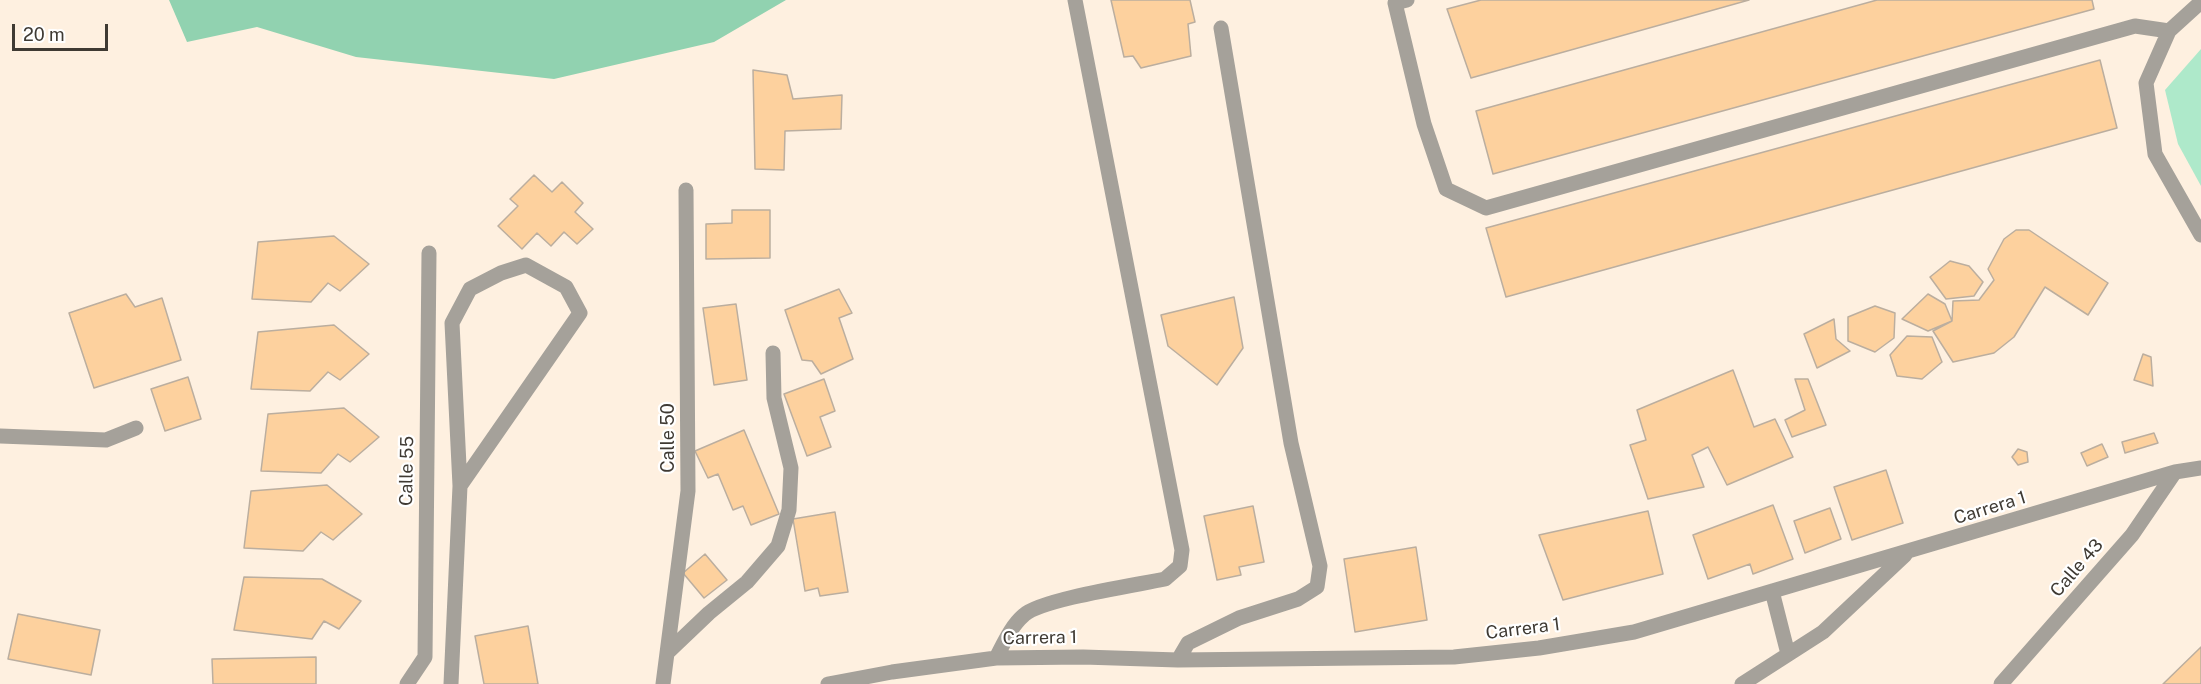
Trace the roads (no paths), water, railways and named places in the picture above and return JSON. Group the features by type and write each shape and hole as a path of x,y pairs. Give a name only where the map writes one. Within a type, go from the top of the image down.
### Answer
{"street":[{"path":"996,658 1011,630 1026,613 1049,604 1165,579 1180,566 1182,550 1075,0"},
{"path":"1398,1 1424,124 1446,189 1486,208 2135,26 2169,31"},
{"path":"2201,2 2169,31 2146,83 2155,154 2201,235"},
{"path":"1178,660 1188,643 1239,618 1298,599 1317,587 1320,566 1287,420 1221,28"},
{"name":"Calle 50","path":"663,684 688,491 686,190"},
{"name":"Calle 55","path":"406,684 424,657 429,253"},
{"path":"451,684 460,486 452,323 470,289 501,273 526,266 566,287 580,313 460,486"},
{"path":"667,653 709,613 747,582 778,546 789,510 791,468 774,398 773,352"},
{"path":"0,436 106,440 136,428"},
{"name":"Carrera 1","path":"828,684 892,672 996,658 1083,657 1178,660 1454,657 1539,648 1634,632 2175,472 2201,468"},
{"name":"Calle 43","path":"2001,684 2132,535 2175,472"},
{"path":"1742,684 1823,632 1907,553"},
{"path":"1772,591 1788,654"}]}
